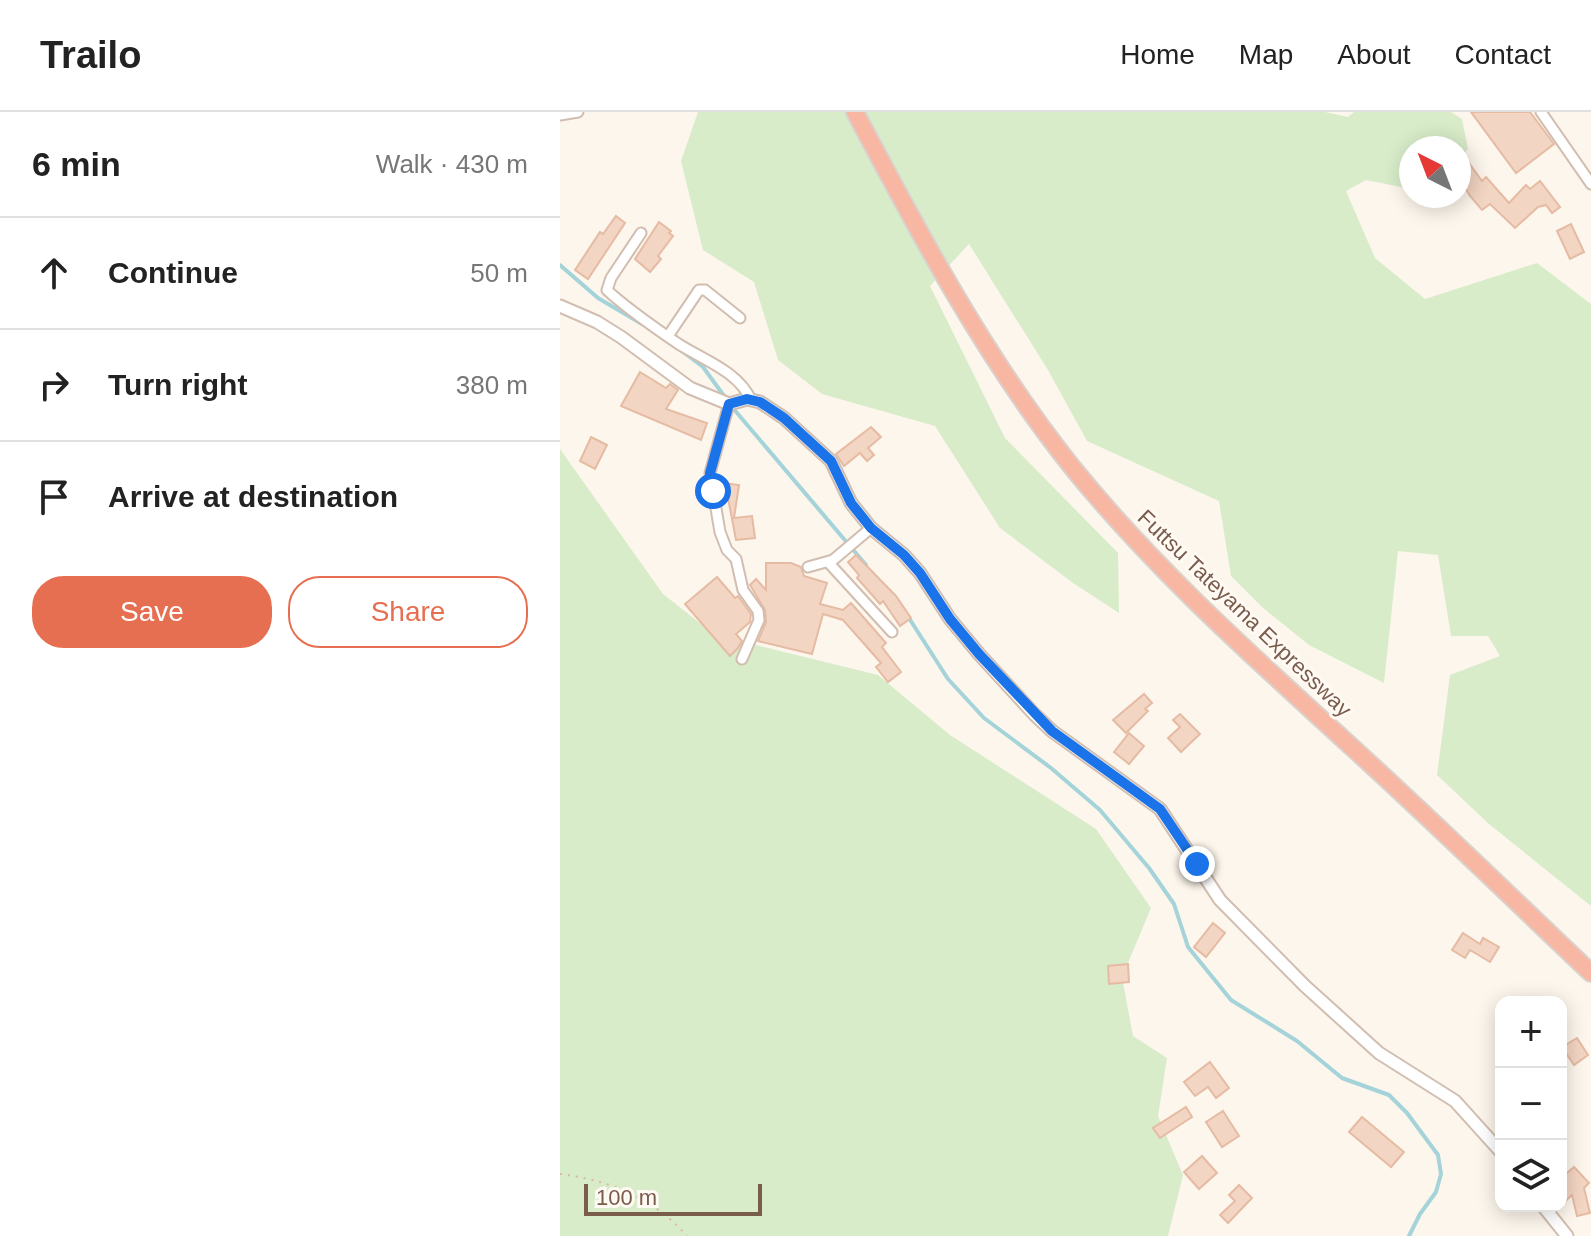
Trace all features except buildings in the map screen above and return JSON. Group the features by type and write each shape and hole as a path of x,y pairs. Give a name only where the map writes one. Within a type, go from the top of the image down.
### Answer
{"highway":[{"name":"Futtsu Tateyama Expressway","path":"855,112 978,335 1092,492 1197,604 1422,811 1591,973"}],"street":[{"path":"560,115 578,112"},
{"path":"1541,112 1591,184"},
{"path":"641,233 611,278 607,290 668,336 732,375 751,400"},
{"path":"668,336 699,290 705,290 740,318"},
{"path":"560,306 597,322 621,337 690,388 729,404 751,400 760,402 784,418 831,461 851,503 871,528 904,555 920,573 950,619 1043,723 1160,809 1220,900 1305,986 1379,1053 1455,1101 1495,1145"},
{"path":"729,404 710,473 720,532 727,550 736,559 743,590 758,611 759,620 742,659"},
{"path":"808,567 828,562 871,528"},
{"path":"828,562 892,632"},
{"path":"1548,1212 1567,1236"}],"path":[{"path":"560,1174 609,1184 638,1196 663,1212 687,1236"}],"green space":[{"path":"698,112 1325,112 1348,117 1354,112 1451,112 1462,119 1465,136 1399,136 1399,187 1366,180 1346,191 1375,258 1425,299 1537,263 1591,304 1591,906 1489,824 1437,775 1450,675 1500,656 1488,636 1451,636 1438,555 1398,551 1384,683 1309,645 1262,607 1231,576 1219,501 1087,441 1048,370 969,244 930,286 1005,438 1118,553 1119,613 1000,528 935,426 822,394 778,360 754,282 703,250 681,161"},
{"path":"560,449 663,594 715,635 878,675 950,735 1096,829 1151,908 1122,977 1133,1036 1167,1058 1158,1116 1183,1175 1168,1236 560,1236"}],"waterway":[{"path":"560,265 598,298 642,324"},
{"path":"682,351 703,367 727,400"},
{"path":"732,407 866,565"},
{"path":"907,615 948,679 984,718 1051,768 1100,810 1149,868 1174,904 1188,947 1231,1000 1297,1041 1342,1078 1389,1095 1407,1113 1438,1155 1441,1174 1436,1192 1409,1236"}],"route":[{"path":"713,491 710,473 729,404 747,399 760,402 784,418 831,461 851,503 871,528 904,555 920,573 950,619 1035,715 1052,731 1160,809 1197,864"}]}
